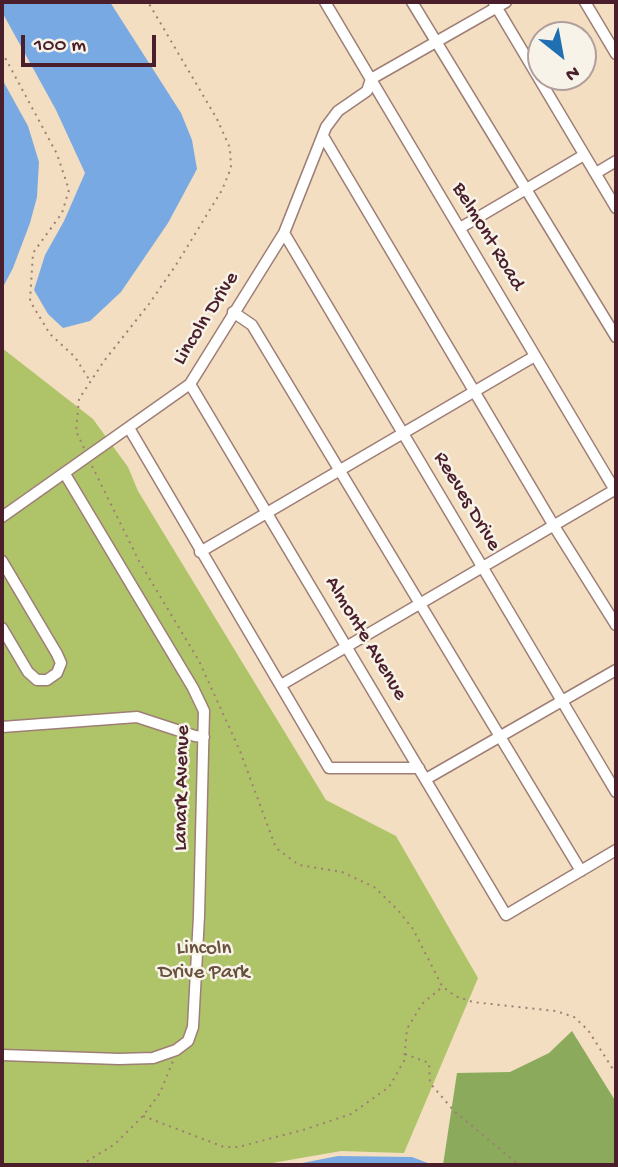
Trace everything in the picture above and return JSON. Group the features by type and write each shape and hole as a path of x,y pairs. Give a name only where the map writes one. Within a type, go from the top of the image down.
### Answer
{"street":[{"name":"Belmont Road","path":"325,2 616,490"},
{"path":"412,2 528,188 616,337"},
{"path":"585,2 616,54"},
{"name":"Lincoln Drive","path":"2,517 190,384 284,233 323,136 338,111 367,91 371,79 498,4"},
{"path":"498,4 616,208"},
{"path":"323,136 554,526 616,625"},
{"path":"460,228 584,155"},
{"path":"596,173 616,161"},
{"name":"Reeves Drive","path":"284,233 616,792"},
{"path":"233,312 252,325 581,871 615,855"},
{"path":"200,552 536,356"},
{"name":"Almonte Avenue","path":"190,384 506,915 581,871"},
{"path":"129,428 329,768 419,768"},
{"name":"Lanark Avenue","path":"65,474 193,688 204,711 199,916 193,1027 188,1041 176,1050"},
{"path":"281,685 616,490"},
{"path":"2,561 57,654 61,663 57,673 47,680 37,680 28,672 2,628"},
{"path":"426,779 616,670"},
{"path":"2,727 137,717 204,737"},
{"path":"2,1055 119,1059 153,1058 176,1050"}],"path":[{"path":"148,2 217,119 230,148 231,168 222,190 176,265 104,361 79,400 76,431 139,561 199,661 240,751 276,848 299,864 342,872 374,887 413,929 442,986 455,996 473,1002 556,1011 574,1017 594,1038 616,1074"},
{"path":"2,52 57,155 69,190 62,213 33,253 30,301 50,334 75,357 92,381"},
{"path":"143,1116 224,1147 238,1147 351,1114 389,1087 404,1061 407,1029 422,1004 442,986"},
{"path":"81,1165 115,1144 143,1116 160,1093 176,1050"},
{"path":"405,1054 429,1063 430,1083 454,1111 520,1165"}],"green space":[{"name":"Lincoln Drive Park","path":"2,348 93,419 128,467 138,491 326,800 396,836 478,978 404,1153 341,1151 261,1165 2,1165"},
{"path":"572,1031 616,1102 616,1165 443,1165 457,1073 510,1072 549,1053"}],"water":[{"path":"2,2 110,2 181,113 192,140 197,169 168,223 121,292 90,321 63,328 48,314 34,290 45,255 64,221 85,173 56,110 2,12"},
{"path":"2,79 28,126 39,162 37,197 30,223 2,289"},
{"path":"338,1156 412,1157 433,1165 292,1165"}]}
